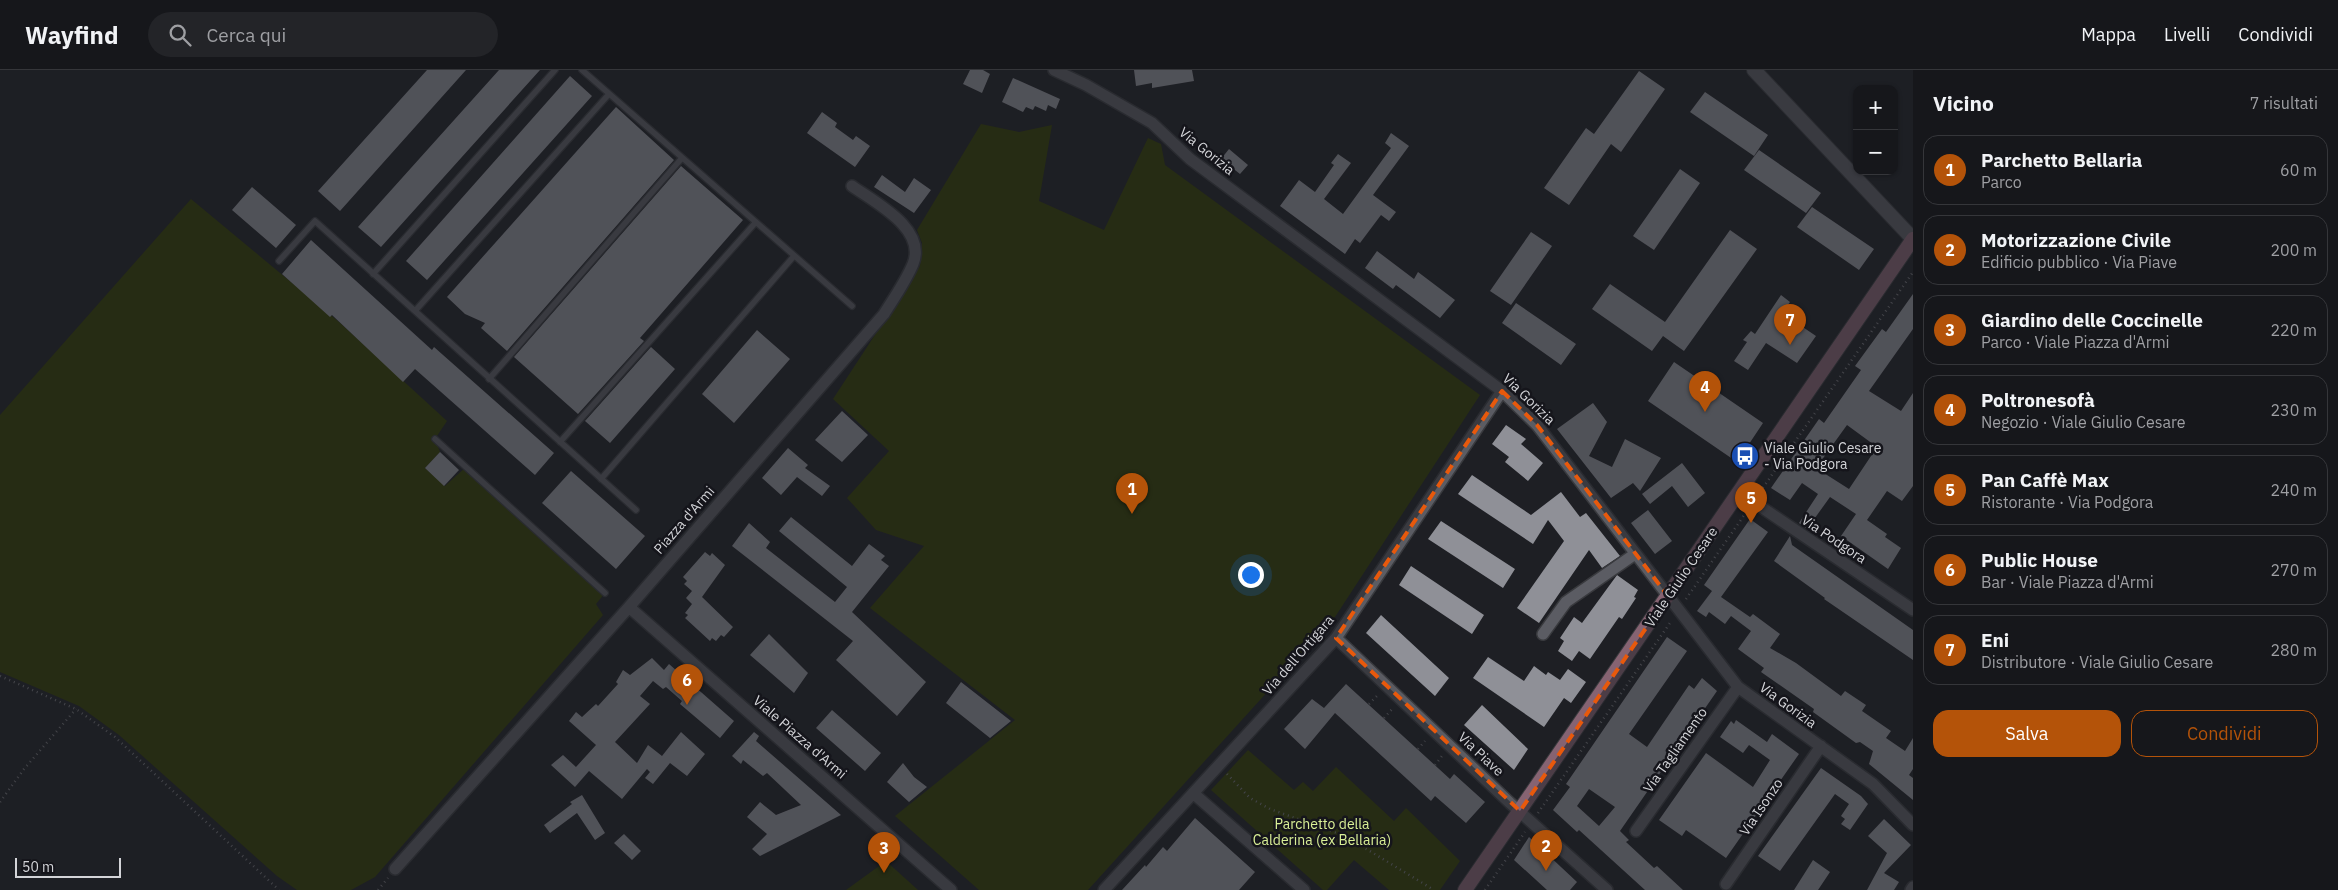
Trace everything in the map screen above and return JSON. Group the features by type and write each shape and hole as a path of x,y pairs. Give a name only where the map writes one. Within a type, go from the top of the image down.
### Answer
{"main road":[{"name":"Viale Giulio Cesare","path":"1465,890 1913,239"}],"street":[{"name":"Via Gorizia","path":"1054,70 1086,85 1152,123 1190,159 1502,391 1537,425 1738,687 1873,784 1913,824"},
{"path":"1754,70 1913,239"},
{"name":"Piazza d'Armi","path":"396,869 629,607 884,314 914,262 916,245 911,233 896,219 852,186"},
{"name":"Via dell'Ortigara","path":"1104,890 1336,638 1502,391"},
{"name":"Via Podgora","path":"1739,492 1913,610"},
{"path":"1543,634 1566,602 1635,554"},
{"name":"Viale Piazza d'Armi","path":"629,607 951,890"},
{"name":"Via Piave","path":"1336,638 1607,890"},
{"name":"Via Tagliamento","path":"1636,831 1738,687"},
{"name":"Via Isonzo","path":"1726,884 1821,746"},
{"path":"1193,793 1304,890"}],"lane":[{"path":"374,274 555,70"},
{"path":"582,70 852,306"},
{"path":"415,311 609,94"},
{"path":"489,378 682,158"},
{"path":"279,261 315,222 636,510"},
{"path":"560,442 756,222"},
{"path":"601,479 794,256"},
{"path":"435,439 605,593"}],"path":[{"path":"1760,493 1913,272"},
{"path":"1684,602 1748,510"},
{"path":"1539,813 1673,618"},
{"path":"0,676 76,709 115,737 279,890"},
{"path":"1369,704 1380,693"},
{"path":"1384,718 1394,707"},
{"path":"0,802 24,769 76,709"},
{"path":"1418,749 1428,738"},
{"path":"1435,765 1445,754"},
{"path":"1226,773 1250,798 1270,809 1345,836 1434,890"},
{"path":"1485,890 1526,830"}],"highlighted area":[{"path":"1502,391 1537,425 1668,596 1520,811 1336,638"}],"green space":[{"path":"981,124 1019,132 1052,125 1039,201 1104,230 1148,138 1161,144 1165,165 1480,395 1335,617 1088,890 979,890 895,816 1015,720 870,608 924,546 876,530 847,498 889,451 833,399 920,266 922,243 917,230"},
{"path":"191,199 339,322 447,421 435,439 440,452 425,468 445,486 466,467 605,593 596,604 603,615 375,877 351,890 297,890 277,876 119,735 79,706 0,672 0,415"},
{"name":"Parchetto della Calderina (ex Bellaria)","path":"1248,750 1294,790 1303,782 1313,791 1336,767 1394,821 1406,808 1460,861 1440,890 1389,890 1354,860 1327,890 1323,890 1211,790"},
{"path":"886,861 918,890 846,890"}],"building":[{"path":"427,70 466,70 340,211 318,191"},
{"path":"499,70 540,70 381,247 358,227"},
{"path":"970,70 983,70 990,74 982,93 963,84"},
{"path":"1134,70 1192,70 1194,81 1152,88 1152,83 1136,86"},
{"path":"1639,71 1665,89 1621,152 1611,144 1569,205 1544,188 1586,128 1594,134"},
{"path":"570,76 592,96 427,280 406,261"},
{"path":"1013,78 1060,99 1056,109 1048,105 1046,111 1035,106 1033,110 1026,107 1023,112 1002,102"},
{"path":"1705,92 1768,135 1754,156 1690,112"},
{"path":"616,107 674,160 507,351 481,328 485,323 465,314 447,297"},
{"path":"822,112 837,123 835,127 853,140 856,136 870,146 855,167 807,133"},
{"path":"1391,133 1409,146 1373,195 1396,212 1389,221 1381,215 1360,243 1355,239 1345,254 1280,206 1299,180 1315,192 1334,165 1331,163 1338,154 1351,163 1324,199 1343,214 1391,148 1385,143"},
{"path":"1229,149 1248,165 1240,174 1221,159"},
{"path":"1759,150 1821,193 1806,213 1744,170"},
{"path":"681,166 743,220 640,338 644,341 578,414 514,357"},
{"path":"1680,169 1700,183 1654,250 1633,236"},
{"path":"882,175 905,192 914,178 931,190 914,213 874,187"},
{"path":"252,187 296,225 276,248 232,210"},
{"path":"1812,207 1874,249 1859,270 1797,227"},
{"path":"1730,230 1757,249 1684,351 1663,336 1652,351 1592,309 1610,284 1665,322"},
{"path":"1531,232 1552,246 1511,305 1490,291"},
{"path":"311,240 432,350 434,347 554,453 535,475 415,369 403,382 332,315 330,317 282,274"},
{"path":"1377,251 1414,279 1418,272 1455,300 1440,318 1396,285 1393,289 1365,268"},
{"path":"1913,294 1913,329 1869,391 1901,411 1913,393 1913,486 1902,501 1887,491 1867,520 1887,534 1885,537 1901,548 1888,569 1841,536 1856,514 1830,497 1807,529 1799,523 1818,494 1802,483 1790,500 1771,488 1819,419 1824,423 1861,370 1855,366 1882,329 1886,332","holes":["1847,425 1877,447 1849,489 1816,468"]},
{"path":"1781,295 1790,302 1782,313 1816,336 1797,363 1766,343 1748,370 1734,361 1747,342 1743,340 1751,331 1755,334"},
{"path":"1516,303 1576,344 1561,365 1502,323"},
{"path":"757,330 790,359 734,423 702,394"},
{"path":"651,347 675,369 610,443 585,421"},
{"path":"1674,362 1763,423 1737,462 1648,401"},
{"path":"1593,403 1607,422 1589,456 1612,467 1625,439 1661,458 1640,491 1633,483 1611,498 1557,429"},
{"path":"842,411 868,435 842,462 815,440"},
{"path":"1506,425 1526,439 1521,444 1543,463 1528,481 1505,462 1509,457 1492,444"},
{"path":"788,448 808,465 805,468 830,486 822,496 797,477 781,495 762,478"},
{"path":"440,452 459,470 444,486 425,468"},
{"path":"1682,463 1705,493 1688,507 1672,486 1650,504 1642,494"},
{"path":"571,471 645,536 616,569 542,503"},
{"path":"1472,475 1531,515 1561,492 1580,517 1586,513 1620,556 1602,568 1589,550 1539,623 1517,608 1564,541 1548,520 1533,544 1458,494"},
{"path":"1648,510 1672,541 1655,554 1631,523"},
{"path":"791,517 852,566 869,544 885,556 881,560 889,566 852,612 926,682 897,716 836,660 853,641 732,546 749,523 770,542 766,548 835,602 847,587 779,531"},
{"path":"1750,519 1768,532 1721,597 1750,617 1753,614 1780,634 1770,648 1796,663 1841,696 1845,691 1866,705 1862,711 1891,731 1886,738 1905,751 1913,738 1913,769 1909,775 1913,778 1913,800 1869,764 1873,751 1860,742 1856,743 1813,712 1814,709 1761,672 1764,668 1738,649 1751,631 1731,616 1725,624 1709,612 1706,617 1697,611 1712,591 1704,585"},
{"path":"1441,521 1515,569 1503,588 1428,539"},
{"path":"1790,536 1792,545 1913,630 1913,660 1824,599 1774,561"},
{"path":"705,552 710,556 712,553 725,565 702,597 733,627 724,637 721,635 716,641 712,638 710,641 685,618 688,615 685,613 692,604 686,598 692,591 684,584 687,581 683,577"},
{"path":"1411,566 1484,615 1472,634 1399,585"},
{"path":"1617,575 1638,590 1634,597 1636,598 1622,619 1619,617 1590,659 1579,651 1572,661 1558,651 1564,641 1560,638 1574,617 1582,623"},
{"path":"1381,615 1449,678 1435,696 1366,633"},
{"path":"769,634 808,673 794,693 750,655"},
{"path":"1667,637 1687,651 1629,734 1647,747 1689,685 1694,689 1702,678 1717,691 1620,831 1629,840 1626,842 1654,868 1657,866 1683,890 1645,890 1579,830 1577,832 1553,810 1570,787 1566,784","holes":["1589,789 1615,807 1599,826 1577,806"]},
{"path":"1488,657 1524,681 1534,666 1546,675 1548,672 1560,680 1568,669 1586,682 1571,703 1564,698 1544,727 1473,678"},
{"path":"652,658 664,670 669,664 734,721 720,738 680,704 682,701 666,687 663,689 653,681 640,696 650,704 615,742 637,763 648,745 662,756 681,732 705,754 687,776 670,763 653,784 645,778 650,772 647,769 622,799 589,771 575,787 551,765 563,755 576,767 596,745 569,721 576,712 582,717 596,704 598,706 618,684 616,682 623,670 630,675"},
{"path":"961,682 1011,721 990,738 946,703"},
{"path":"1346,684 1450,779 1454,774 1485,802 1466,823 1435,796 1431,801 1335,713 1305,749 1284,729 1312,699 1324,708"},
{"path":"1482,705 1528,749 1514,770 1464,725"},
{"path":"832,710 881,753 865,771 816,728"},
{"path":"1736,720 1767,742 1772,734 1799,754 1726,858 1686,830 1682,836 1659,820 1706,753 1753,787 1770,760 1749,745 1743,753 1720,737 1731,721 1734,724"},
{"path":"754,732 759,736 756,741 841,815 760,856 752,849 767,834 747,817 760,802 776,815 801,805 767,773 763,776 743,760 741,764 732,756"},
{"path":"903,763 914,777 927,787 909,802 887,782"},
{"path":"1821,768 1861,796 1868,804 1850,830 1841,824 1845,819 1841,816 1849,804 1835,794 1780,871 1758,856"},
{"path":"582,795 605,833 595,840 577,813 550,833 544,825 572,804 570,802"},
{"path":"1195,818 1255,872 1239,890 1122,890 1163,847 1167,851"},
{"path":"1884,819 1911,845 1884,873 1899,882 1894,890 1867,890 1887,853 1868,836"},
{"path":"624,834 641,851 632,860 614,843"},
{"path":"1529,837 1577,882 1570,890 1547,890 1514,860"},
{"path":"1813,860 1830,872 1818,890 1794,890"}],"place":[{"name":"Eni","path":"1790,345"},
{"name":"Poltronesofà","path":"1705,412"},
{"name":"Viale Giulio Cesare - Via Podgora","path":"1745,456"},
{"name":"Parchetto Bellaria","path":"1132,514"},
{"name":"Pan Caffè Max","path":"1751,523"},
{"name":"Public House","path":"687,705"},
{"name":"Motorizzazione Civile","path":"1546,871"},
{"name":"Giardino delle Coccinelle","path":"884,873"}]}
